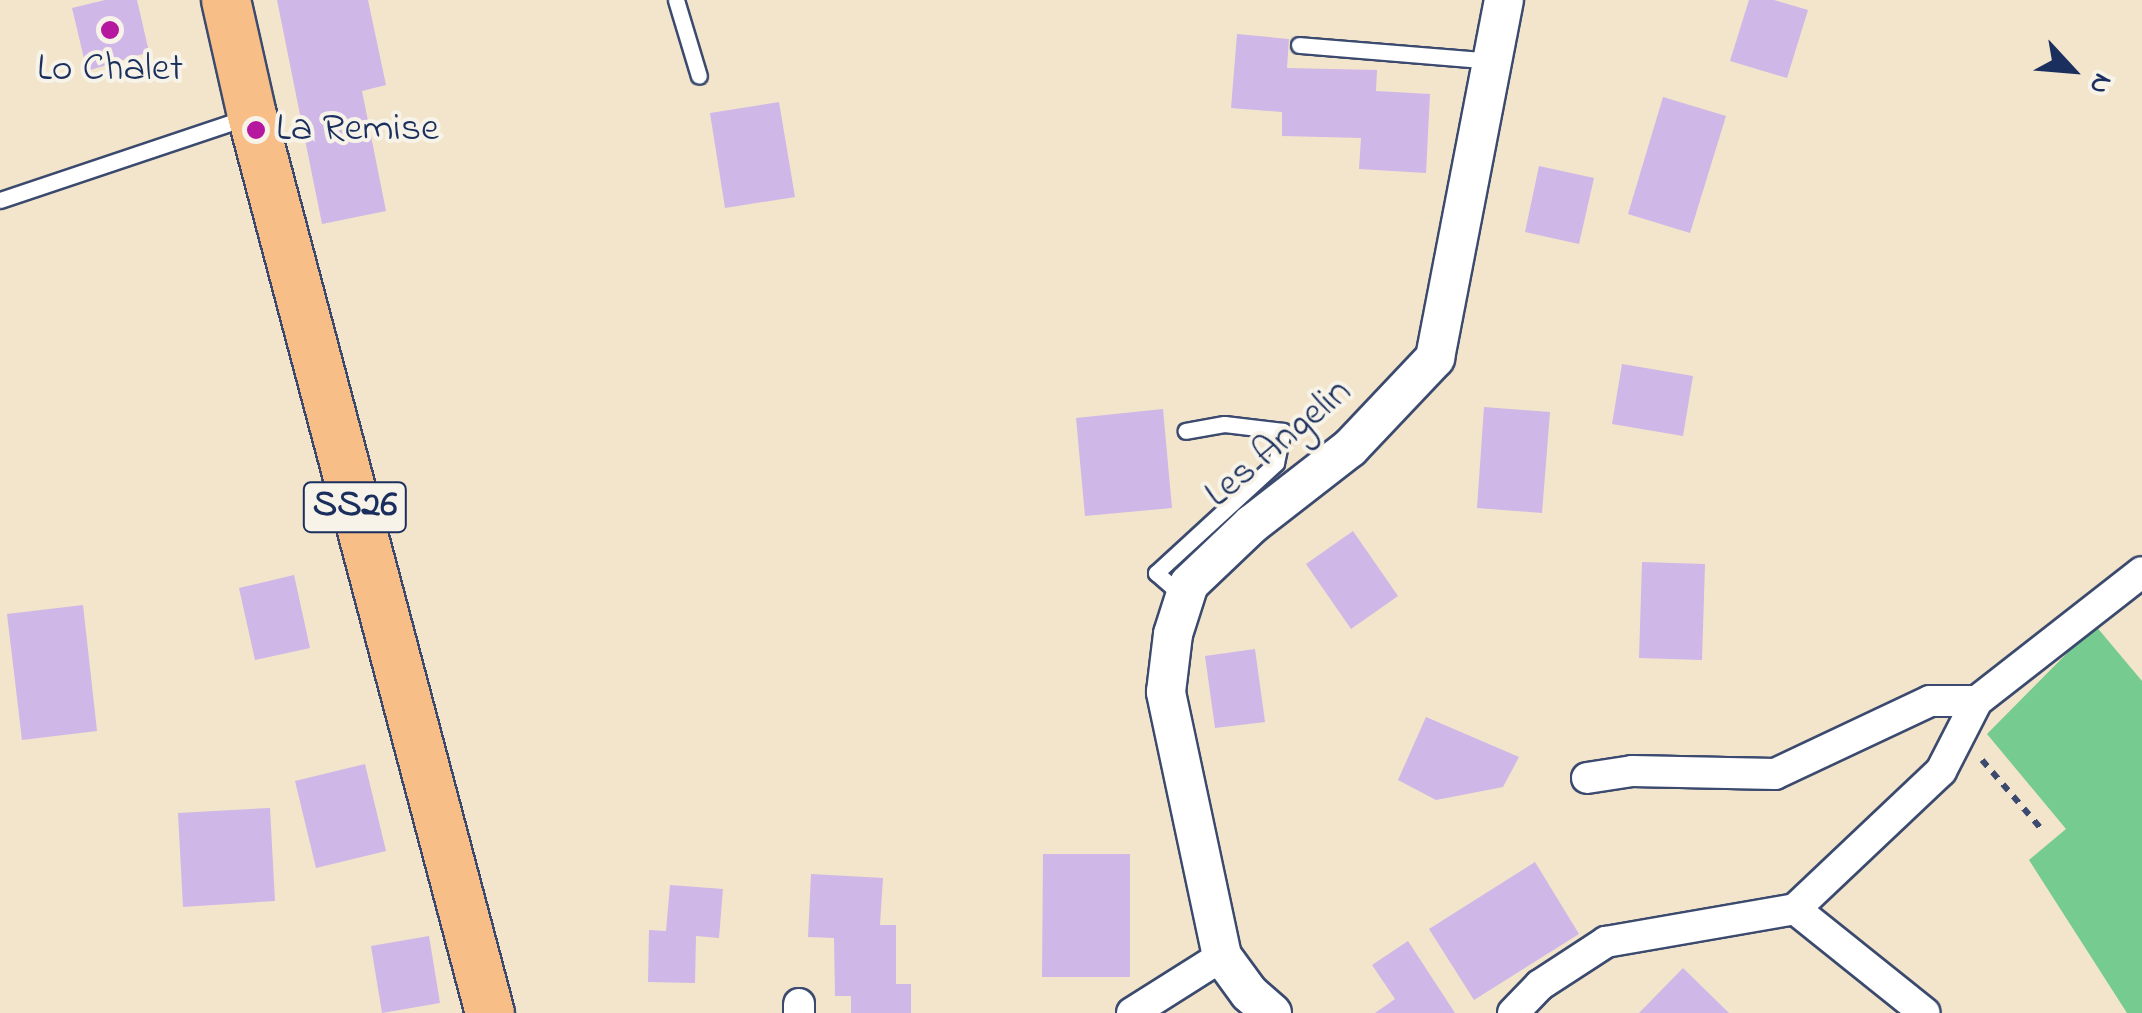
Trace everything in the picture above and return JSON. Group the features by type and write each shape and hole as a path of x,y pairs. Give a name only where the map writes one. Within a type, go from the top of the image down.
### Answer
{"main road":[{"name":"SS26","path":"226,0 252,115 490,1013"}],"street":[{"name":"Les Angelin","path":"1222,956 1166,692 1173,634 1189,584 1252,524 1350,448 1435,358 1504,0"},
{"path":"1513,1013 1540,985 1606,942 1795,909 1941,772 1977,702 2142,572"},
{"path":"1588,778 1632,772 1776,774 1930,700 1977,702"},
{"path":"1795,909 1925,1013"},
{"path":"1132,1013 1222,956 1250,994 1272,1013"}],"lane":[{"path":"676,0 699,76"},
{"path":"1300,45 1492,62"},
{"path":"0,200 252,115"},
{"path":"1184,598 1156,573 1276,464 1283,430 1224,424 1186,432"}],"path":[{"path":"1961,734 2043,832"}],"green space":[{"path":"2095,625 2142,681 2142,1013 2127,1013 2029,860 2066,829 1987,734"}],"building":[{"name":"Lo Chalet","path":"105,0 137,0 149,52 87,71 72,8"},
{"path":"277,0 368,0 386,85 362,91 386,211 322,224"},
{"path":"1749,0 1774,0 1808,10 1787,78 1730,61"},
{"path":"1237,34 1289,39 1287,68 1377,70 1376,91 1430,94 1426,173 1359,169 1361,138 1282,136 1282,112 1231,108"},
{"path":"1663,97 1726,116 1690,233 1628,214"},
{"path":"779,102 795,197 725,208 710,113"},
{"path":"1539,166 1594,178 1579,244 1525,232"},
{"path":"1622,364 1693,376 1683,436 1612,424"},
{"path":"1484,407 1550,412 1542,513 1477,508"},
{"path":"1163,409 1172,508 1085,516 1076,418"},
{"path":"1353,531 1398,596 1351,629 1306,564"},
{"path":"1642,562 1705,564 1702,660 1639,658"},
{"path":"294,575 310,648 255,660 239,588"},
{"path":"83,605 97,731 22,740 7,614"},
{"path":"1255,649 1265,722 1215,728 1205,656"},
{"path":"1426,717 1519,757 1503,787 1436,800 1398,780"},
{"path":"365,764 386,851 316,868 295,781"},
{"path":"270,808 275,901 183,907 178,813"},
{"path":"1043,854 1130,854 1130,977 1042,977"},
{"path":"1535,862 1579,934 1474,1000 1429,929"},
{"path":"811,874 883,878 880,925 896,925 896,984 911,984 911,1013 851,1013 851,996 835,996 834,938 808,937"},
{"path":"670,885 723,889 719,938 696,936 695,983 648,982 649,930 666,931"},
{"path":"429,936 440,1003 382,1013 371,946"},
{"path":"1408,941 1455,1013 1375,1013 1395,999 1372,965"},
{"path":"1683,968 1729,1013 1639,1013"}],"place":[{"name":"Lo Chalet","path":"110,30"},
{"name":"La Remise","path":"256,130"}]}
